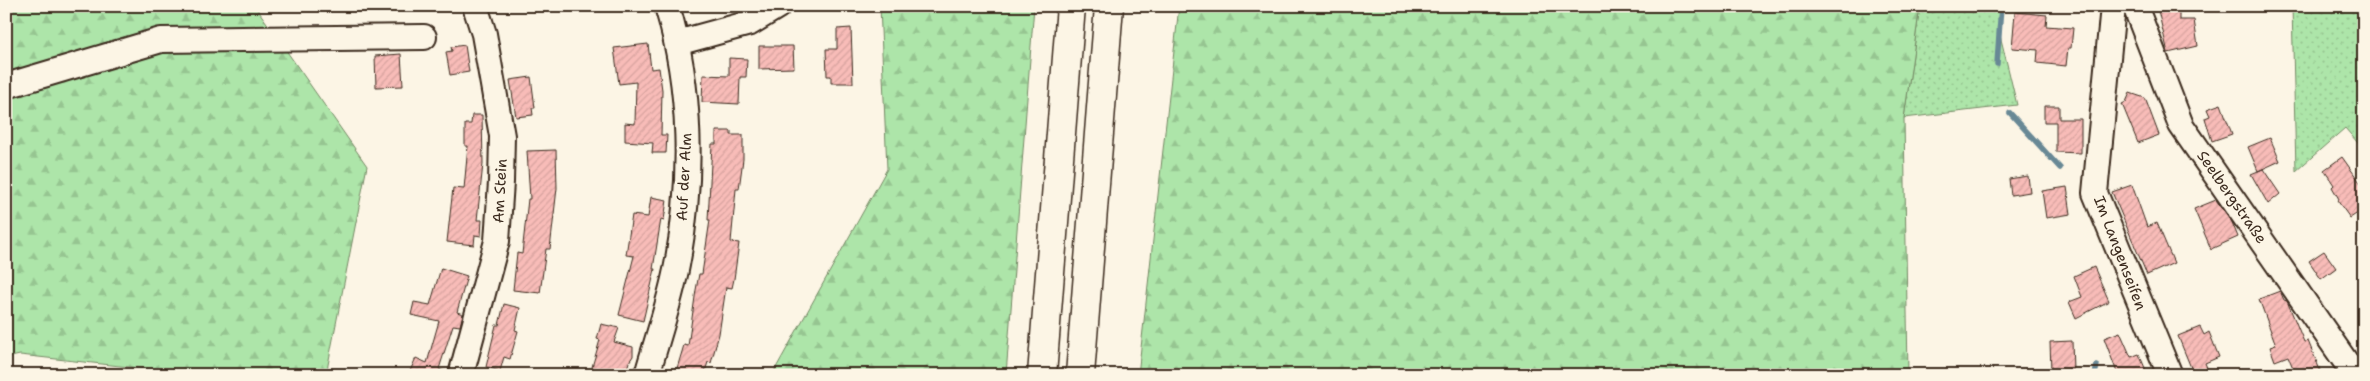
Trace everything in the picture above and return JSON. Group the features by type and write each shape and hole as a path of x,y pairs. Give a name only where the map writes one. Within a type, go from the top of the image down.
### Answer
{"highway":[{"path":"1042,375 1071,6"},
{"path":"1080,375 1109,6"}],"street":[{"name":"Am Stein","path":"461,375 497,241 501,182 502,136 484,34 474,6"},
{"name":"Auf der Alm","path":"647,375 677,266 687,189 687,119 677,43 667,6"},
{"path":"677,43 750,23 778,6"},
{"name":"Im Langenseifen","path":"2113,6 2095,193 2170,375"},
{"name":"Seelbergstraße","path":"2135,6 2181,125 2355,375"},
{"path":"6,86 161,40 424,37"}],"green space":[{"path":"6,6 255,6 367,166 326,375 202,375 20,355 6,358"},
{"path":"880,6 1034,6 1006,375 772,375 887,169"},
{"path":"1179,6 1920,6 1904,118 1908,375 1138,375"},
{"path":"1920,6 2002,6 2000,35 2017,105 1904,118"},
{"path":"2292,6 2364,6 2364,150 2345,128 2296,171"}],"building":[{"path":"2157,6 2179,6 2179,20 2194,20 2198,46 2168,53"},
{"path":"2015,12 2047,15 2046,26 2073,28 2071,48 2068,48 2066,66 2037,63 2038,50 2012,48"},
{"path":"851,28 853,83 831,83 831,76 827,76 826,49 837,49 837,29"},
{"path":"648,44 651,69 659,68 662,90 661,135 667,135 666,153 652,153 653,143 625,141 625,123 635,124 636,82 619,84 614,48"},
{"path":"465,45 469,72 450,75 446,52 452,51 451,47"},
{"path":"759,46 793,46 794,68 759,69"},
{"path":"401,54 403,86 376,87 375,56"},
{"path":"729,58 747,59 746,77 740,77 739,104 702,102 703,75 729,76"},
{"path":"531,77 535,108 532,108 533,115 516,117 510,80"},
{"path":"2130,93 2145,98 2159,135 2138,143 2122,104 2126,102"},
{"path":"2221,104 2232,134 2212,141 2205,118 2210,116 2207,109"},
{"path":"2044,106 2059,106 2059,119 2081,119 2081,153 2056,152 2056,122 2044,122"},
{"path":"472,115 482,115 483,164 477,220 482,220 481,236 475,235 474,245 447,242 453,188 464,189 468,146 465,146 465,124 471,124"},
{"path":"716,131 731,131 731,135 743,135 743,159 739,189 736,189 731,242 739,243 734,279 732,288 726,287 719,334 711,363 708,362 704,375 675,375 684,345 688,346 699,274 702,274 710,220 708,220 712,144 716,144"},
{"path":"2270,138 2280,161 2258,171 2248,147"},
{"path":"556,150 557,188 550,249 546,249 540,293 513,290 517,253 522,254 528,199 530,199 527,151"},
{"path":"2342,157 2364,188 2364,209 2350,218 2337,200 2339,199 2332,187 2334,185 2324,170"},
{"path":"2263,169 2280,194 2268,204 2251,174"},
{"path":"2028,176 2030,192 2011,195 2009,179"},
{"path":"2132,185 2147,227 2157,223 2174,263 2147,275 2112,192"},
{"path":"2067,187 2071,214 2046,218 2042,191"},
{"path":"651,197 667,200 664,220 661,219 653,269 655,269 643,321 619,315 634,256 626,255 632,215 648,217"},
{"path":"2216,200 2231,220 2238,237 2211,249 2194,209"},
{"path":"2324,251 2336,268 2321,279 2309,261"},
{"path":"2094,267 2109,301 2076,318 2069,302 2082,297 2074,276"},
{"path":"441,268 467,276 457,312 463,314 460,326 453,325 439,369 448,373 448,375 408,375 416,358 427,363 439,321 411,315 414,302 430,305"},
{"path":"2280,291 2284,300 2287,301 2304,342 2308,341 2322,375 2296,375 2288,356 2275,361 2270,347 2276,345 2259,299"},
{"path":"504,304 520,308 515,330 518,331 510,359 504,357 500,371 486,367 496,325 499,325"},
{"path":"601,324 619,328 614,342 633,347 633,356 625,375 605,375 606,371 592,367 600,340 597,339"},
{"path":"2200,327 2204,335 2209,332 2219,357 2205,363 2210,375 2194,375 2178,336"},
{"path":"2120,332 2131,357 2139,354 2148,375 2118,375 2104,338"},
{"path":"2072,341 2073,370 2051,371 2050,342"}],"waterway":[{"path":"1997,64 2001,6"},
{"path":"2010,113 2060,168"},
{"path":"2095,375 2097,365"}]}
